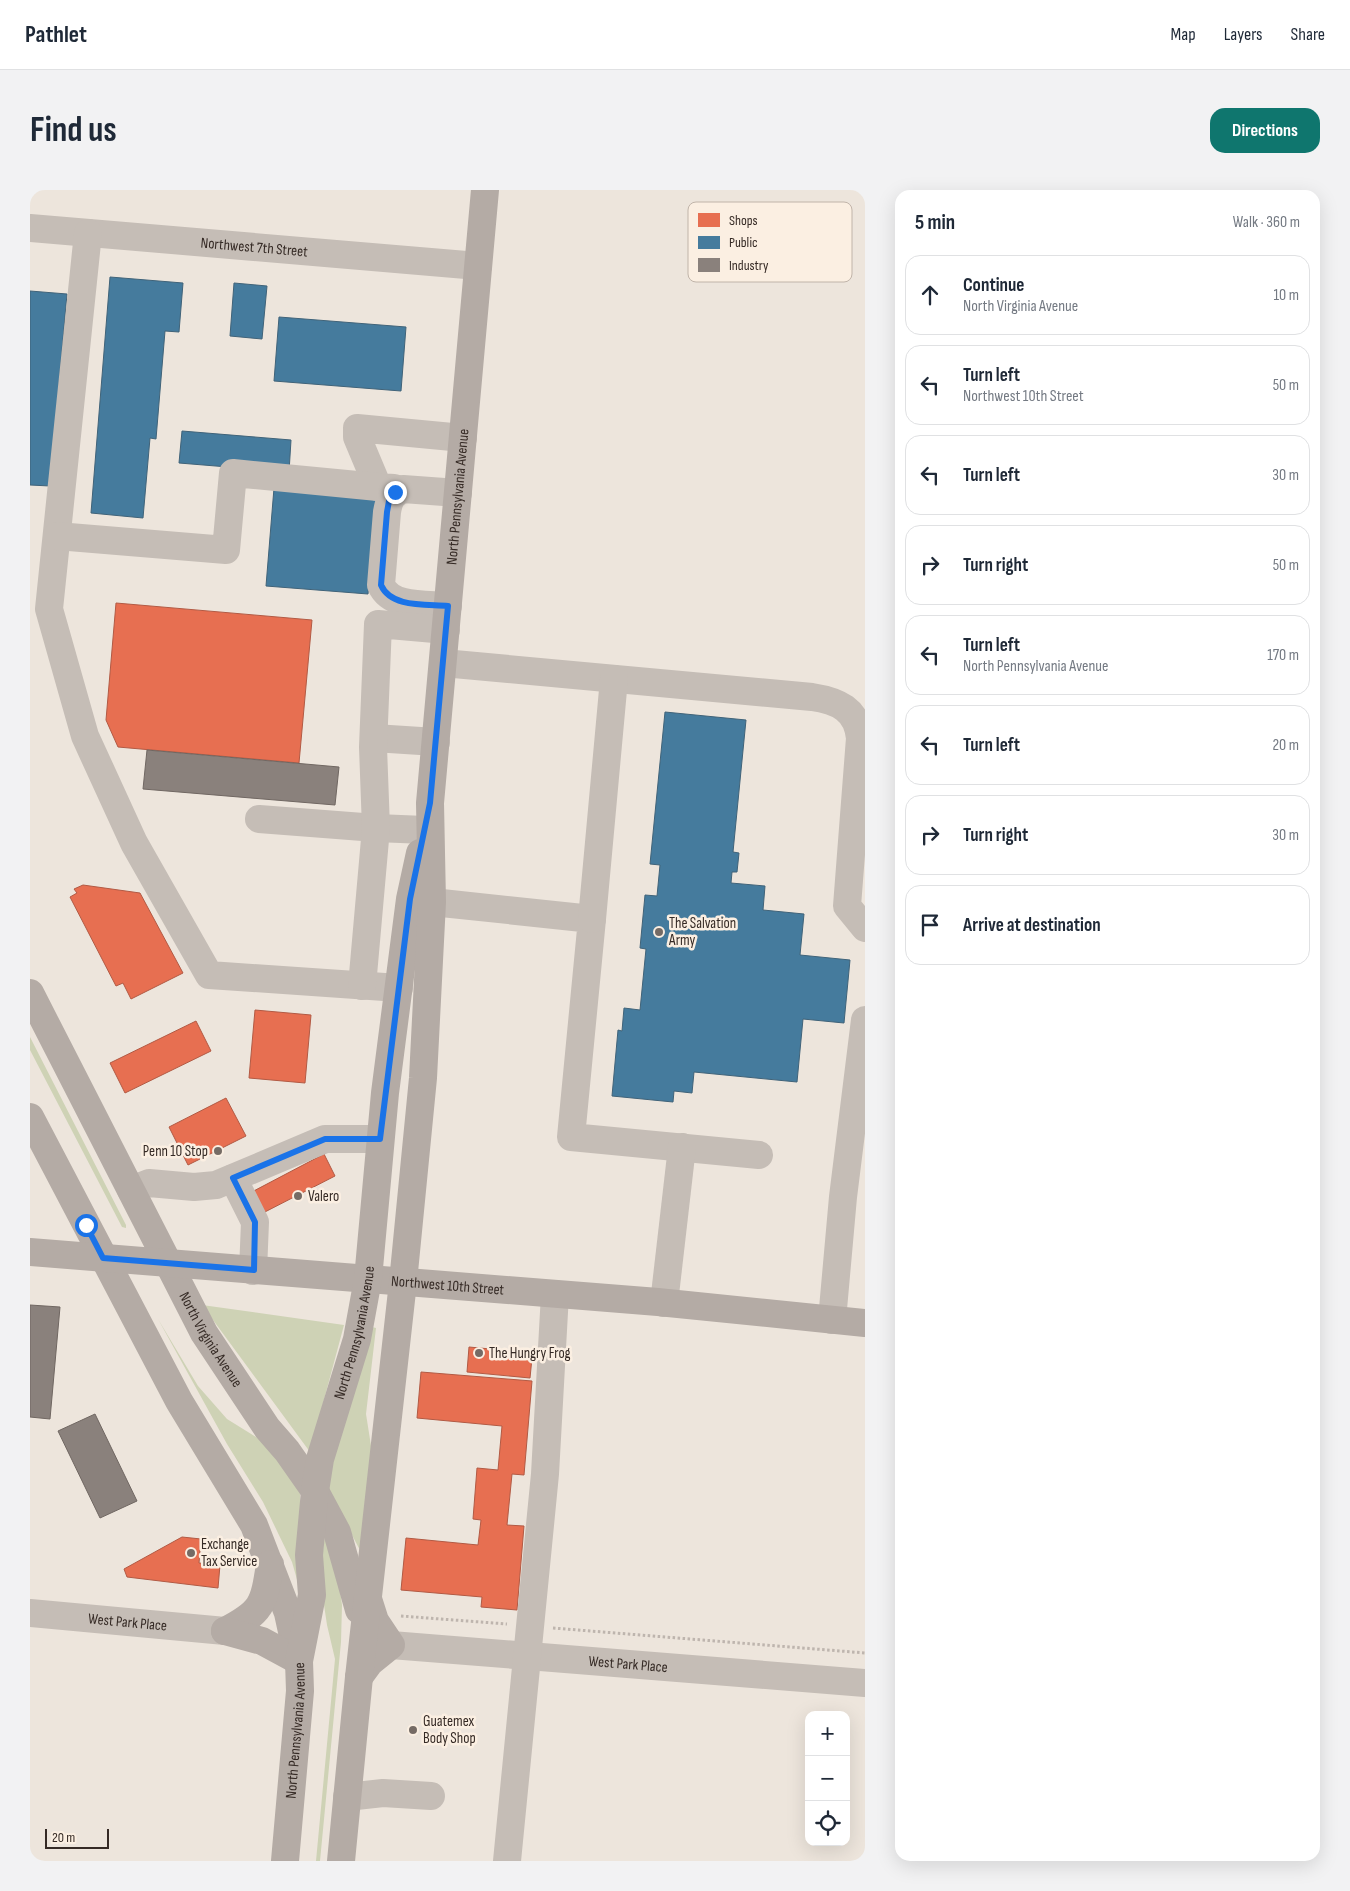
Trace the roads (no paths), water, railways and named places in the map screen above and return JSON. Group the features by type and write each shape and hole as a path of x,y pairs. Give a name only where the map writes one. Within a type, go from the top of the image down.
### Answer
{"main road":[{"name":"North Pennsylvania Avenue","path":"285,1861 300,1691 299,1661 312,1595 309,1555 315,1491 320,1459 357,1339 368,1280 380,1139 398,988 410,899 430,803 485,190"},
{"name":"North Pennsylvania Avenue","path":"341,1861 358,1678 368,1613 423,1078 432,902 430,803"},
{"name":"North Virginia Avenue","path":"30,993 167,1264 204,1333 315,1491 337,1532 368,1613"},
{"path":"30,1118 179,1401 229,1480 254,1525 288,1613 299,1661"},
{"name":"Northwest 10th Street","path":"30,1252 664,1303 865,1323"},
{"path":"225,1631 246,1620 263,1603 270,1564"},
{"path":"358,1678 370,1662 391,1645 368,1613"},
{"path":"225,1631 262,1641 299,1661"}],"street":[{"name":"Northwest 7th Street","path":"30,228 478,266"},
{"path":"88,233 49,609 85,736 134,843 209,975 398,988"},
{"path":"447,618 392,599 385,594 381,585 389,501 395,492 357,437 357,428 463,438"},
{"path":"57,536 226,550 233,473 458,493"},
{"path":"362,986 376,828 374,738 378,624 447,618"},
{"path":"443,663 821,698 841,704 852,713 860,738 847,906 865,928"},
{"path":"614,679 571,1137 759,1155"},
{"path":"374,738 436,742"},
{"path":"259,819 425,830"},
{"path":"432,902 592,920"},
{"path":"832,1320 843,1197 865,1020"},
{"path":"130,1190 149,1183 194,1187 216,1185 325,1139 380,1139"},
{"path":"664,1303 682,1147"},
{"path":"233,1178 255,1222 254,1270"},
{"path":"507,1861 545,1474 555,1294"},
{"name":"West Park Place","path":"30,1614 225,1631"},
{"name":"West Park Place","path":"391,1645 865,1683"},
{"path":"347,1797 383,1793 431,1796"}],"place":[{"name":"The Salvation Army","path":"659,932"},
{"name":"Penn 10 Stop","path":"218,1151"},
{"name":"Valero","path":"298,1196"},
{"name":"The Hungry Frog","path":"479,1353"},
{"name":"Exchange Tax Service","path":"191,1553"},
{"name":"Guatemex Body Shop","path":"413,1730"}]}
